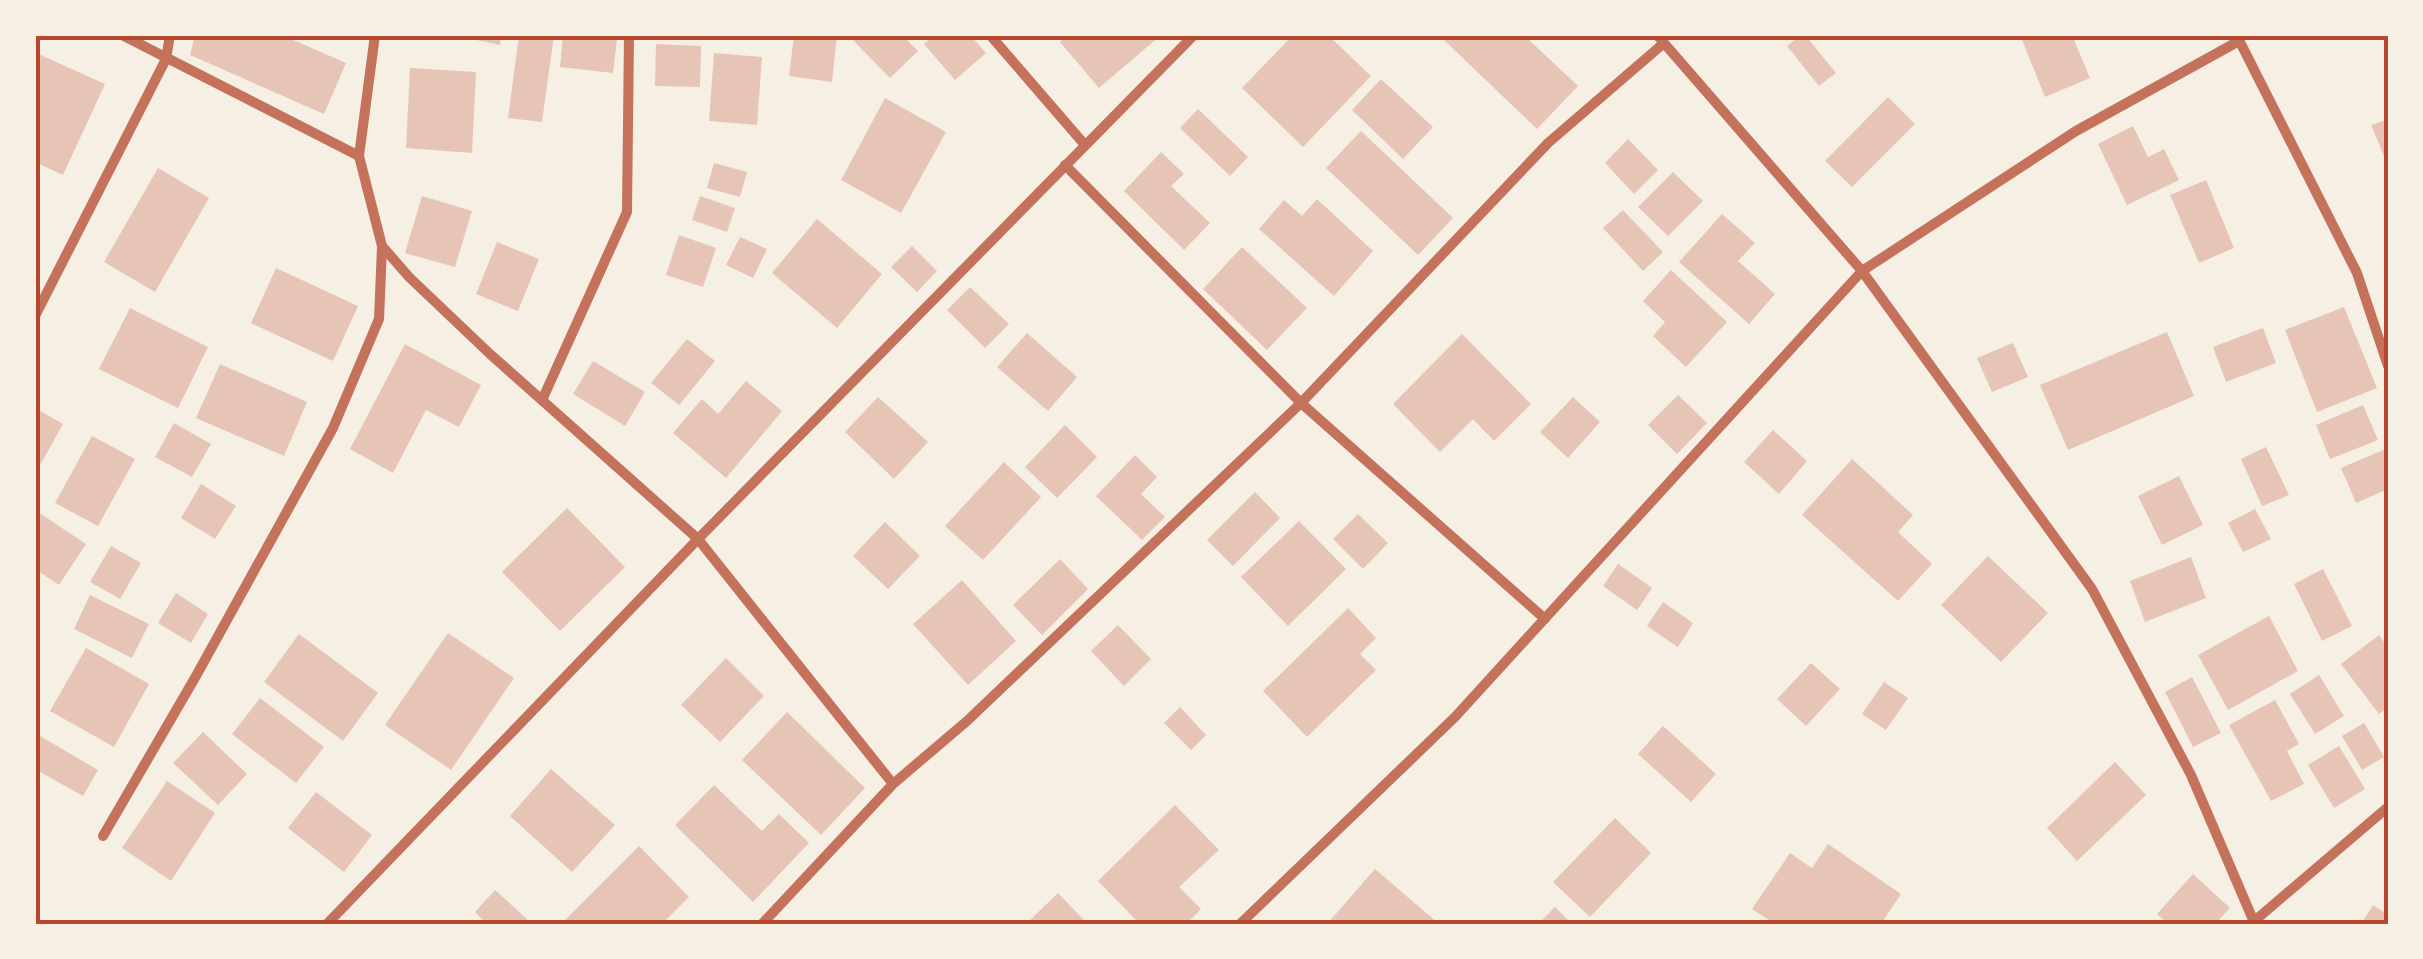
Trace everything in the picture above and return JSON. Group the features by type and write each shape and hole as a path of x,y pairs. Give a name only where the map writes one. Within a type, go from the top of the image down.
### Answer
{"street":[{"path":"122,35 359,156"},
{"path":"35,316 166,58 170,35"},
{"path":"102,836 333,428 379,319 382,246 359,156 375,35"},
{"path":"542,398 627,212 628,35"},
{"path":"990,35 1085,145"},
{"path":"326,924 1194,35"},
{"path":"1240,924 1455,717 1862,272 2076,130 2238,38 2357,273 2388,366"},
{"path":"762,924 894,784 967,722 1300,403 1548,143 1661,39 1862,272 2092,589 2191,775 2252,923 2388,807"},
{"path":"1065,165 1300,403 1545,619"},
{"path":"382,246 436,303 698,539 894,784"}],"building":[{"path":"195,35 282,35 346,63 324,114 190,55"},
{"path":"453,35 501,35 500,45"},
{"path":"519,35 554,35 542,122 508,118"},
{"path":"563,35 617,39 613,73 560,67"},
{"path":"794,35 837,35 832,82 789,76"},
{"path":"848,35 902,35 918,51 890,78"},
{"path":"935,35 970,35 986,53 955,80 924,44"},
{"path":"1068,35 1161,35 1099,88 1060,42"},
{"path":"1293,35 1328,35 1371,76 1303,147 1242,88"},
{"path":"1446,35 1532,35 1528,39 1578,86 1537,129 1443,39"},
{"path":"1801,35 1836,73 1819,86 1787,46"},
{"path":"2020,35 2072,35 2090,78 2045,97"},
{"path":"656,44 701,46 700,87 655,86"},
{"path":"36,53 105,84 63,175 35,162"},
{"path":"714,53 762,57 757,125 709,121"},
{"path":"410,68 476,72 472,153 406,148"},
{"path":"1381,79 1433,127 1403,159 1352,110"},
{"path":"1888,97 1915,124 1852,187 1825,161"},
{"path":"885,98 946,132 901,213 841,180"},
{"path":"1198,109 1248,157 1230,176 1180,128"},
{"path":"2388,119 2388,166 2371,125"},
{"path":"2133,126 2148,157 2164,149 2179,180 2127,205 2098,144"},
{"path":"1361,131 1453,218 1418,255 1326,168"},
{"path":"1628,139 1658,170 1634,194 1605,163"},
{"path":"1161,152 1184,174 1171,186 1210,223 1184,250 1124,191"},
{"path":"714,163 747,172 740,197 707,188"},
{"path":"158,168 209,198 155,292 104,262"},
{"path":"1673,172 1703,201 1668,236 1638,207"},
{"path":"2206,180 2234,248 2199,263 2170,195"},
{"path":"422,196 472,211 455,267 405,253"},
{"path":"700,196 735,208 727,232 692,220"},
{"path":"1317,199 1373,251 1334,296 1259,229 1284,200 1302,216"},
{"path":"1623,210 1663,252 1643,271 1603,228"},
{"path":"1722,214 1755,243 1738,261 1775,294 1749,324 1679,262"},
{"path":"817,219 882,274 837,328 772,273"},
{"path":"679,235 716,248 703,287 666,275"},
{"path":"740,237 767,249 753,278 726,265"},
{"path":"497,242 539,259 518,311 476,294"},
{"path":"912,246 937,271 917,292 891,267"},
{"path":"1242,247 1307,308 1267,350 1203,289"},
{"path":"276,268 358,306 333,361 251,323"},
{"path":"1671,270 1727,322 1686,367 1653,336 1665,322 1643,301"},
{"path":"970,287 1009,324 985,348 947,310"},
{"path":"2344,307 2377,388 2317,412 2285,330"},
{"path":"130,308 208,347 178,408 99,369"},
{"path":"2263,328 2276,363 2226,382 2213,347"},
{"path":"2167,332 2194,396 2068,450 2040,385"},
{"path":"1027,333 1077,377 1048,411 997,367"},
{"path":"1462,334 1531,404 1494,441 1473,419 1440,452 1393,404"},
{"path":"687,339 715,361 679,405 651,383"},
{"path":"2013,343 2028,377 1992,392 1977,358"},
{"path":"405,344 481,385 459,427 426,410 393,473 350,449"},
{"path":"593,361 645,392 625,426 573,394"},
{"path":"220,364 307,402 284,456 196,418"},
{"path":"746,381 782,411 726,478 673,433 702,399 718,414"},
{"path":"1678,395 1707,423 1677,454 1648,425"},
{"path":"878,397 928,442 894,479 845,432"},
{"path":"1573,397 1600,422 1568,458 1540,432"},
{"path":"2363,405 2378,440 2330,459 2316,425"},
{"path":"35,408 63,424 35,474"},
{"path":"174,423 211,444 192,477 155,457"},
{"path":"1065,425 1097,457 1057,498 1025,467"},
{"path":"1773,430 1807,461 1779,494 1744,462"},
{"path":"92,436 135,459 98,526 55,503"},
{"path":"2266,447 2289,495 2262,506 2241,459"},
{"path":"2388,448 2388,489 2356,503 2341,468"},
{"path":"1135,455 1157,477 1141,494 1165,517 1142,540 1096,496"},
{"path":"1852,459 1913,515 1898,532 1932,564 1898,601 1802,515"},
{"path":"1004,462 1041,497 983,560 945,526"},
{"path":"2179,476 2203,525 2162,545 2138,496"},
{"path":"201,484 236,506 215,539 181,518"},
{"path":"1255,492 1280,518 1233,566 1207,540"},
{"path":"567,508 625,567 560,631 502,572"},
{"path":"2255,509 2271,539 2243,552 2228,523"},
{"path":"35,510 86,544 59,585 35,569"},
{"path":"1358,514 1388,543 1363,569 1333,539"},
{"path":"1299,521 1346,569 1288,626 1241,577"},
{"path":"885,522 920,556 888,589 853,556"},
{"path":"111,546 141,563 120,599 90,582"},
{"path":"1988,556 2048,613 2001,662 1941,605"},
{"path":"2191,557 2206,598 2145,622 2130,581"},
{"path":"1060,559 1088,589 1042,635 1013,605"},
{"path":"1618,564 1652,588 1637,610 1603,586"},
{"path":"2323,569 2352,626 2322,641 2294,584"},
{"path":"962,580 1016,641 968,685 913,624"},
{"path":"176,593 208,614 191,643 158,623"},
{"path":"90,595 149,624 132,658 74,629"},
{"path":"1663,602 1693,623 1678,647 1647,626"},
{"path":"1348,608 1376,638 1360,654 1376,670 1307,737 1263,691"},
{"path":"2269,616 2298,671 2228,710 2198,655"},
{"path":"1118,625 1151,659 1124,686 1091,651"},
{"path":"448,633 514,678 451,770 385,725"},
{"path":"299,634 378,693 343,741 264,682"},
{"path":"2379,635 2388,647 2388,707 2379,714 2341,664"},
{"path":"86,648 149,684 114,747 50,711"},
{"path":"726,658 764,696 720,742 681,705"},
{"path":"1811,663 1840,689 1806,726 1777,699"},
{"path":"2319,675 2344,716 2315,734 2290,694"},
{"path":"2192,677 2221,733 2193,747 2165,692"},
{"path":"1884,682 1908,698 1886,730 1862,714"},
{"path":"260,698 324,747 296,783 232,734"},
{"path":"2275,700 2299,744 2287,751 2304,784 2271,801 2229,725"},
{"path":"1180,707 1206,735 1191,750 1164,723"},
{"path":"787,712 865,788 821,835 742,760"},
{"path":"2364,723 2384,757 2362,770 2342,736"},
{"path":"1663,726 1716,774 1691,802 1638,754"},
{"path":"203,732 247,774 218,805 173,763"},
{"path":"35,733 98,770 83,796 35,769"},
{"path":"2339,746 2365,789 2334,808 2308,765"},
{"path":"2115,762 2146,795 2077,861 2047,828"},
{"path":"551,769 615,825 572,872 510,816"},
{"path":"167,781 215,813 171,881 122,848"},
{"path":"714,785 762,831 779,814 809,843 753,902 675,825"},
{"path":"316,792 372,835 344,872 288,828"},
{"path":"1175,805 1219,850 1179,887 1201,909 1186,924 1140,924 1098,881"},
{"path":"1615,818 1651,853 1590,917 1553,882"},
{"path":"1828,844 1901,894 1881,924 1775,924 1752,909 1790,853 1812,868"},
{"path":"639,846 689,897 662,924 561,924"},
{"path":"1375,869 1439,924 1327,924"},
{"path":"2193,874 2230,908 2215,924 2168,924 2157,914"},
{"path":"495,890 527,919 523,924 487,924 475,912"},
{"path":"1058,893 1084,920 1080,924 1026,924"},
{"path":"2373,905 2388,915 2388,924 2361,924"},
{"path":"1555,907 1572,924 1538,924"}]}
